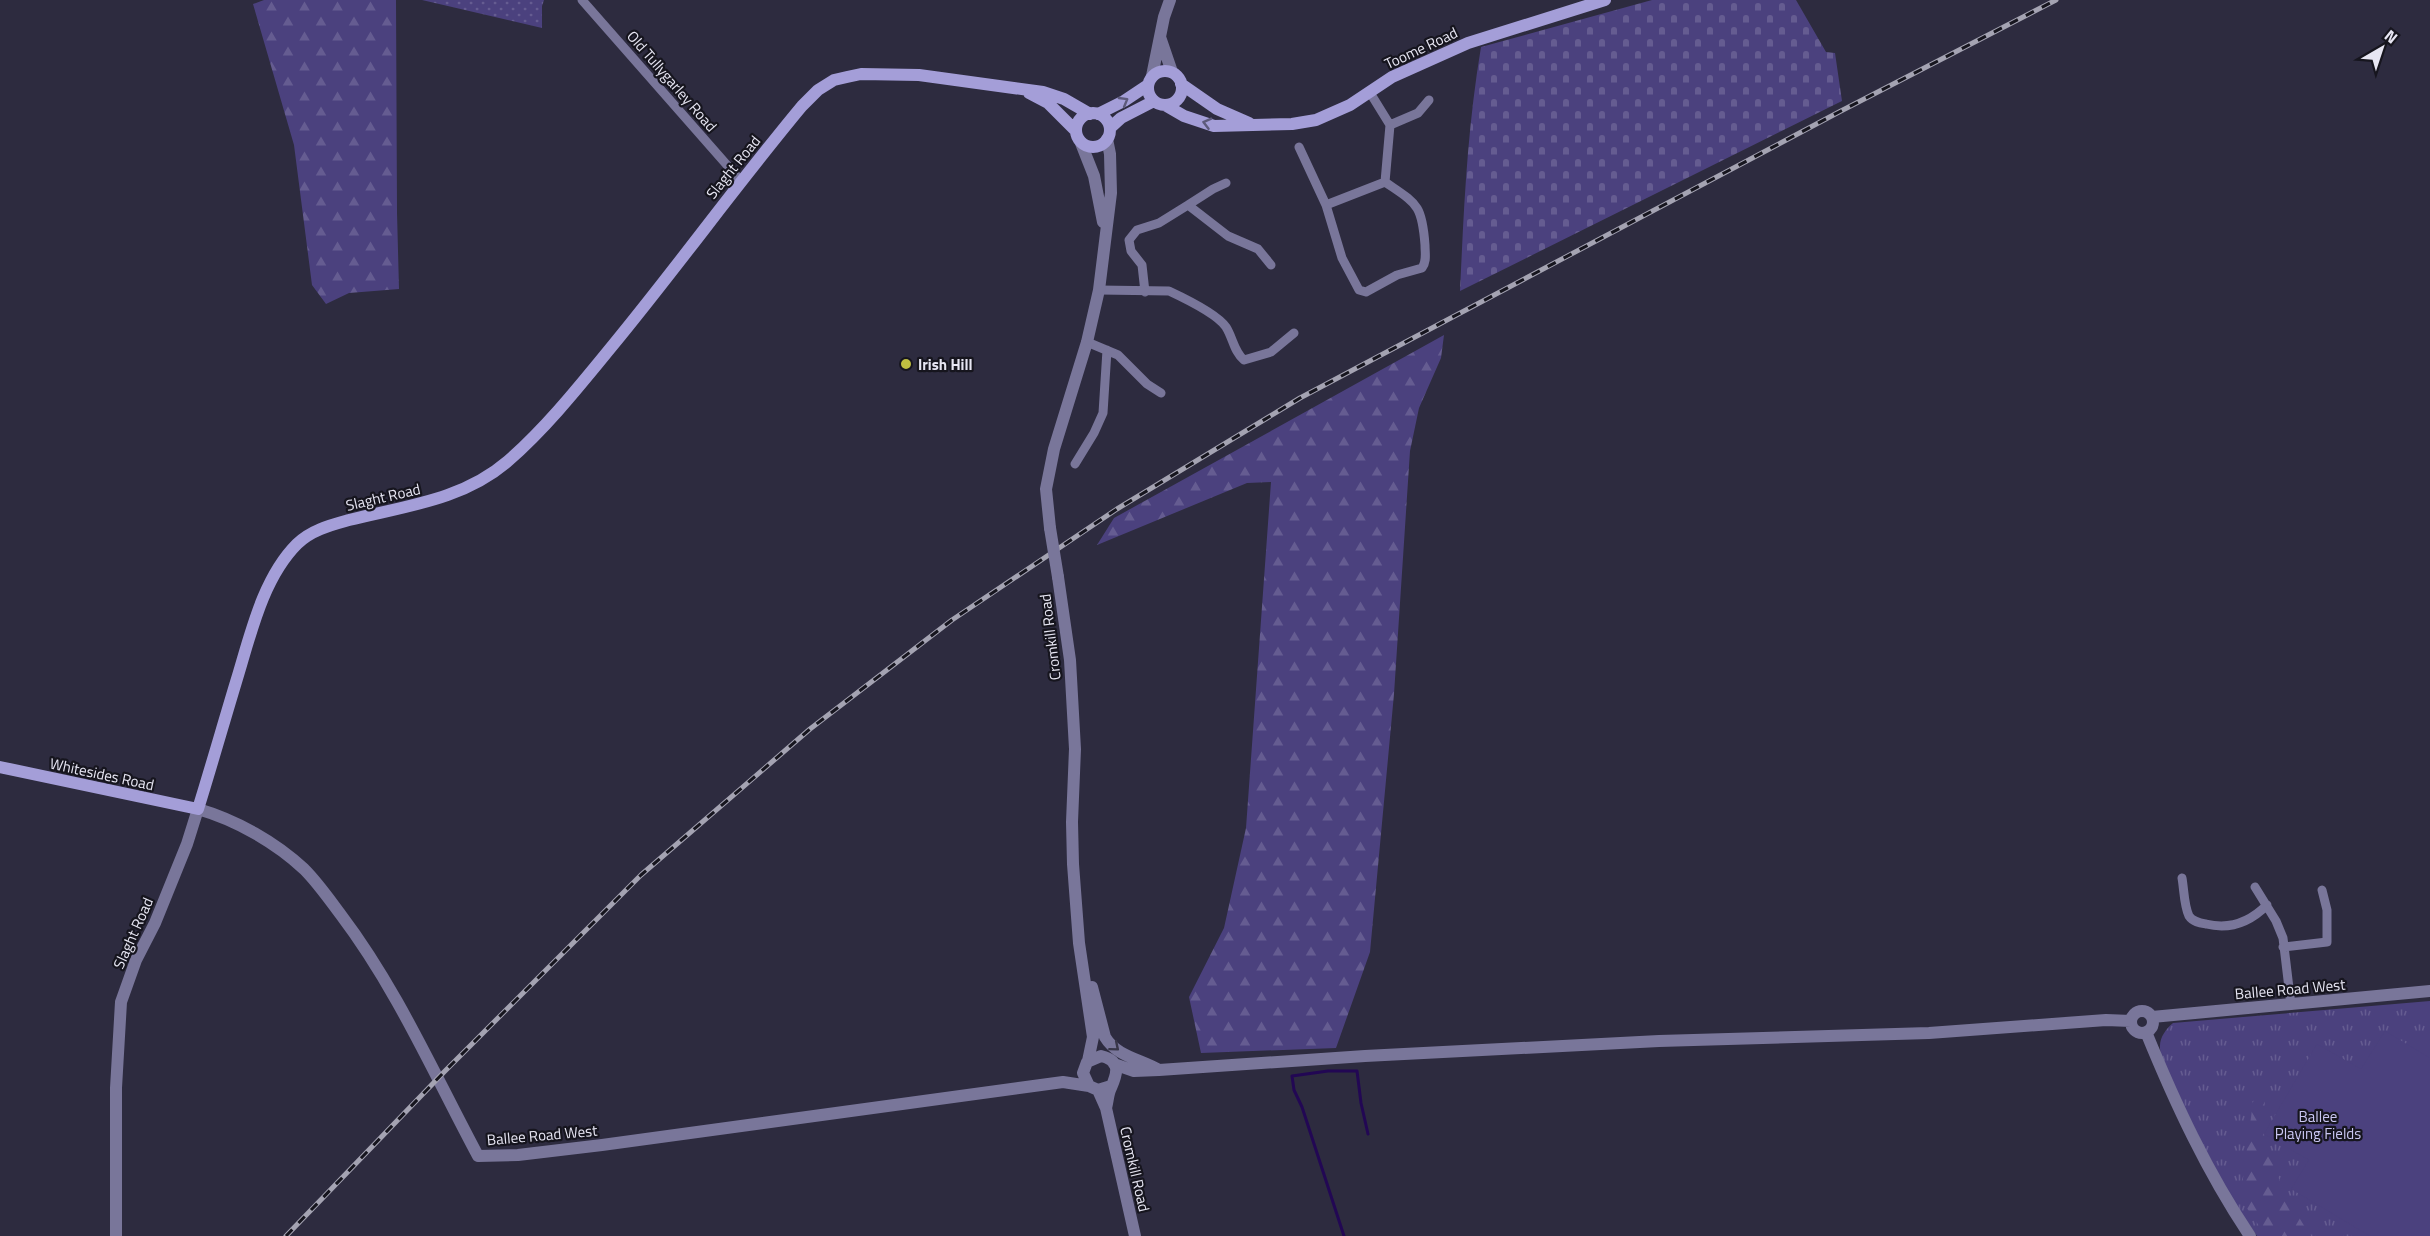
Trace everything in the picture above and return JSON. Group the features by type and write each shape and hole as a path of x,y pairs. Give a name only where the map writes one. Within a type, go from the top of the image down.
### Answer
{"main road":[{"name":"Toome Road","path":"1160,103 1184,116 1214,126 1292,124 1316,120 1350,105 1401,73 1468,43 1605,0"},
{"path":"1160,71 1172,72 1181,84 1178,98 1121,118 1108,133 1102,145 1093,147 1078,137 1081,118 1124,101 1150,80 1160,71"},
{"name":"Slaght Road","path":"198,809 260,610 272,579 291,551 306,536 326,527 451,495 490,476 510,460 572,394 644,308 741,181 802,106 818,90 834,80 861,74 919,75 1053,94 1094,114"},
{"path":"1150,80 1148,93 1160,103"},
{"name":"Toome Road","path":"1181,84 1217,109 1253,124"},
{"name":"Slaght Road","path":"1020,88 1048,104 1078,137"},
{"path":"1094,114 1104,118 1108,133"},
{"name":"Whitesides Road","path":"0,767 198,809"}],"street":[{"name":"Old Tullygarley Road","path":"582,0 741,181"},
{"path":"1150,80 1170,0"},
{"path":"1160,37 1172,72"},
{"path":"1369,91 1390,125 1385,182"},
{"path":"1390,125 1418,113 1429,100"},
{"name":"Cromkill Road","path":"1086,1065 1093,1037 1080,956 1073,864 1075,749 1070,660 1046,489 1054,448 1087,342 1099,290 1111,193 1108,133"},
{"name":"Cromkill Road","path":"1078,137 1098,192 1105,242"},
{"path":"1299,147 1326,206 1333,231 1353,281 1359,290 1369,291 1397,275 1419,270 1425,262 1421,213 1412,200 1385,182"},
{"path":"1326,206 1385,182"},
{"path":"1144,292 1142,265 1129,247 1131,236 1137,230 1159,223 1226,183"},
{"path":"1188,205 1228,236 1258,249 1271,265"},
{"path":"1099,290 1169,291 1225,326 1239,356 1244,360 1270,352 1293,333"},
{"path":"1087,342 1118,355 1161,393"},
{"path":"1075,464 1103,413 1107,351"},
{"name":"Ballee Road West","path":"198,809 232,821 265,840 291,858 314,880 366,948 390,987 478,1156 518,1155 602,1145 1063,1082 1093,1088"},
{"name":"Slaght Road","path":"116,1236 116,1088 122,1002 136,960 155,923 187,844 198,809"},
{"path":"2182,878 2189,915 2198,922 2223,927 2237,925 2252,918 2266,905"},
{"path":"2255,886 2281,932 2291,1005"},
{"path":"2283,947 2327,942 2327,910 2322,890"},
{"path":"1080,956 1087,966 1109,1043 1116,1050 1147,1062 1159,1070"},
{"name":"Ballee Road West","path":"2152,1017 2430,991"},
{"path":"2140,1011 2147,1012 2152,1017 2153,1024 2146,1032 2136,1030 2132,1021 2134,1015 2140,1011"},
{"path":"1134,1071 1113,1083 1093,1088 1084,1078 1086,1065 1096,1057 1134,1071 1470,1050 1659,1041 1929,1033 2106,1020 2132,1021"},
{"path":"2146,1032 2169,1088 2206,1164 2250,1236"},
{"name":"Cromkill Road","path":"1093,1037 1110,1061"},
{"path":"1110,1061 1117,1074 1113,1083"},
{"name":"Ballee Road West","path":"1063,1082 1086,1065"},
{"name":"Cromkill Road","path":"1106,1108 1113,1083"},
{"name":"Cromkill Road","path":"1093,1088 1106,1108 1135,1236"}],"green space":[{"path":"264,0 396,0 399,289 349,293 326,304 312,285 294,145 253,4"},
{"path":"422,0 544,0 542,28"},
{"path":"1652,0 1796,0 1826,52 1835,53 1842,101 1460,291 1469,139 1481,47"},
{"path":"1444,335 1441,358 1419,408 1410,451 1394,694 1370,952 1336,1048 1201,1053 1189,997 1224,928 1246,828 1271,482 1247,483 1097,545 1114,518"},
{"name":"Ballee Playing Fields","path":"2430,1001 2430,1236 2257,1236 2214,1167 2166,1071 2160,1046 2166,1031 2173,1023"},
{"path":"2385,1031 2430,1058 2430,1236 2370,1236 2291,1189 2309,1160 2264,1134 2317,1044 2361,1069"},
{"path":"2257,1096 2262,1097 2265,1101 2264,1134 2278,1177 2311,1236 2266,1236 2242,1201 2253,1102"}],"waterway":[{"path":"1344,1236 1302,1107 1294,1090 1292,1076 1328,1071 1357,1071 1368,1134"}],"railway":[{"path":"286,1236 445,1071 641,875 810,729 952,620 1117,509 1300,398 1839,112 2056,0"}],"place":[{"name":"Irish Hill","path":"906,364"}]}
